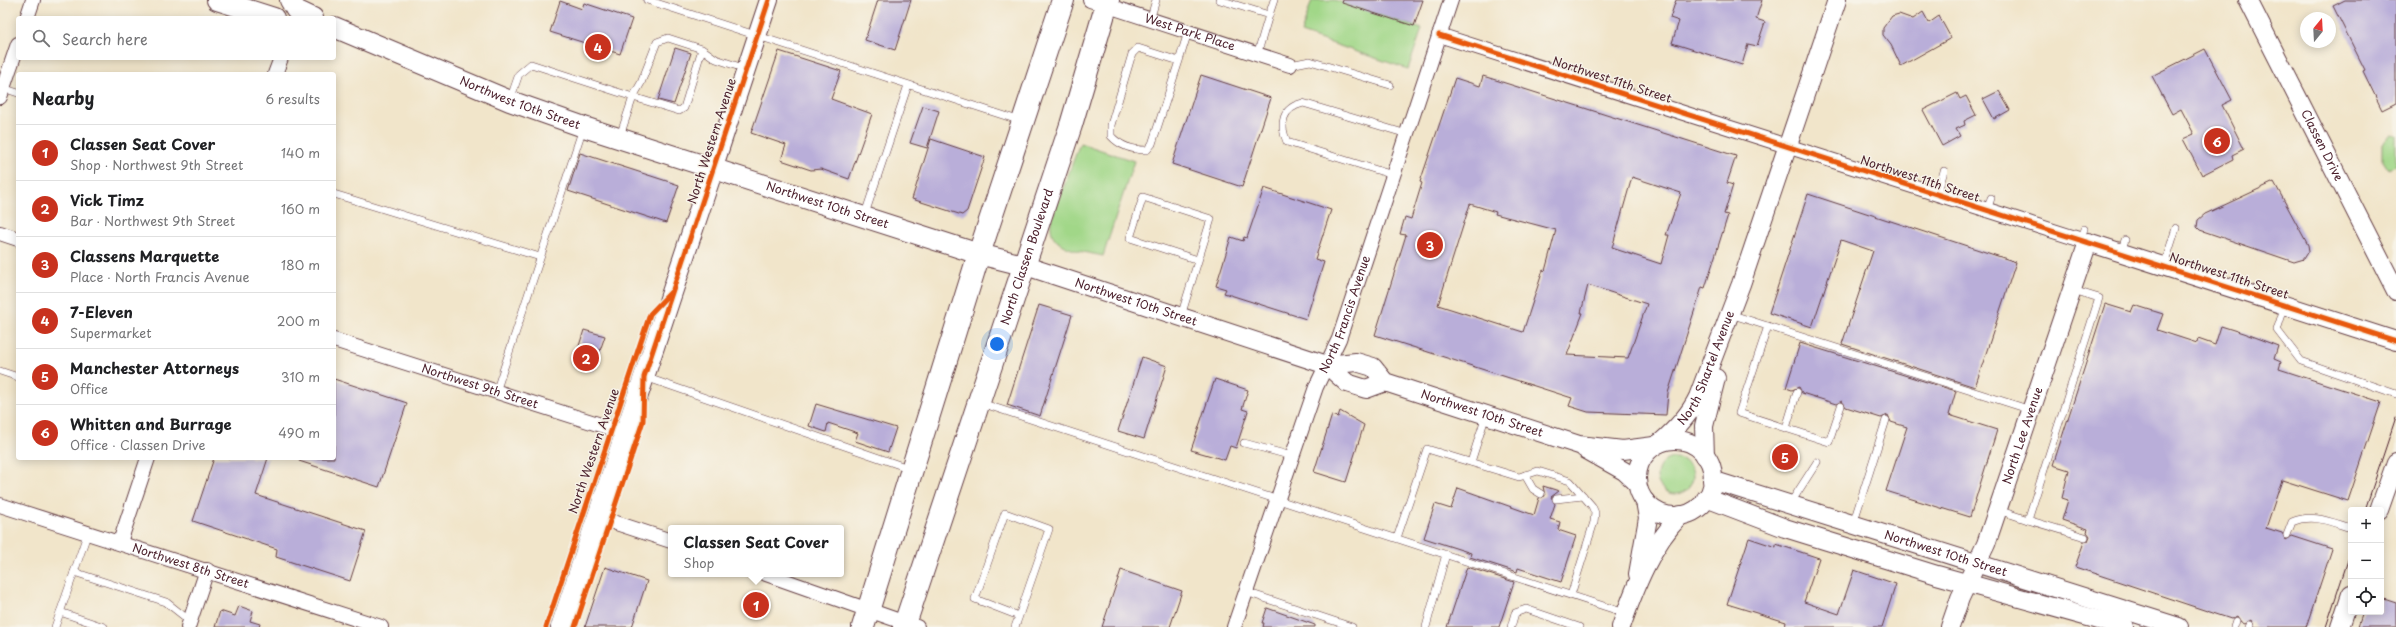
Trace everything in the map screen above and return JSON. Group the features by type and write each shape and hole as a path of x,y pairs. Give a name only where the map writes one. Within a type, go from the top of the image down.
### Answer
{"main road":[{"path":"217,0 269,16"},
{"path":"866,618 979,254 1063,0"},
{"name":"North Classen Boulevard","path":"909,626 1023,265 1070,125 1101,2"},
{"path":"280,16 298,9"},
{"name":"Northwest 10th Street","path":"336,28 510,100 584,127 979,254 1023,265"},
{"name":"North Western Avenue","path":"561,627 713,169"}],"street":[{"path":"28,16 33,0"},
{"name":"North Western Avenue","path":"713,169 769,0"},
{"name":"North Francis Avenue","path":"1234,627 1316,387 1339,339 1451,0"},
{"name":"North Shartel Avenue","path":"1705,456 1704,436 1706,414 1733,315 1837,0"},
{"name":"Classen Drive","path":"2248,0 2396,291"},
{"name":"West Park Place","path":"1101,2 1150,20 1290,65"},
{"name":"Northwest 11th Street","path":"1439,35 1936,195 1989,205 2084,237 2123,246 2164,266 2396,340"},
{"path":"2,93 16,50"},
{"path":"276,72 280,60"},
{"path":"0,233 16,238"},
{"name":"North Lee Avenue","path":"1950,627 1998,510 2072,290 2084,237"},
{"name":"Northwest 10th Street","path":"1023,265 1326,365 1356,362 1372,367 1385,382 1579,445 1623,450 1657,445"},
{"name":"North Shartel Avenue","path":"1657,445 1675,430 1692,410 1742,284"},
{"name":"Northwest 9th Street","path":"336,341 626,433"},
{"path":"1624,620 1637,581 1648,518 1645,501 1637,483 1640,462 1657,445 1672,440 1686,442 1698,448 1705,456 1712,470 1712,480 1706,498 1695,509 1681,515 1667,515 1659,512 1645,501"},
{"name":"Northwest 10th Street","path":"1579,445 1624,471 1637,483"},
{"path":"120,542 147,460"},
{"path":"2381,507 2396,462"},
{"name":"Northwest 10th Street","path":"1712,480 2179,627"},
{"name":"Northwest 10th Street","path":"1706,498 1785,528 1967,583 2124,627"},
{"name":"Northwest 8th Street","path":"0,505 120,542 381,627"},
{"path":"1637,581 1663,535 1681,515"},
{"path":"598,516 668,540"},
{"path":"189,624 207,570"},
{"path":"773,577 866,618 909,626"},
{"path":"2340,627 2348,603"}],"lane":[{"path":"647,0 1022,122"},
{"path":"1150,20 1156,0"},
{"path":"1220,0 1269,15"},
{"path":"1257,55 1274,0"},
{"path":"1179,61 1138,48 1132,54 1111,125 1111,136 1118,144 1140,150 1147,150 1152,144 1179,61 1188,32"},
{"path":"619,139 633,97 641,83 657,42 668,38 702,49 716,59 746,69"},
{"path":"510,100 519,74 530,64 679,110 684,108 702,49"},
{"path":"1290,65 1310,62 1390,85"},
{"path":"864,217 908,85"},
{"path":"2,93 16,93"},
{"path":"1393,175 1287,142 1282,132 1285,115 1291,106 1303,103 1406,134"},
{"path":"496,392 584,127"},
{"path":"1936,195 1944,171"},
{"path":"336,195 540,258"},
{"path":"1180,318 1211,219 1143,197 1130,238 1198,260"},
{"path":"2164,266 2176,228"},
{"path":"2028,520 2099,298 2072,290"},
{"path":"2285,305 2277,330 2301,361 2396,394"},
{"path":"1733,315 1857,358 2031,410"},
{"path":"1768,326 1739,413 1829,442 1841,406"},
{"path":"0,371 16,376"},
{"path":"644,377 911,469"},
{"path":"1786,428 1797,392"},
{"path":"979,402 1571,595 1624,620"},
{"path":"1471,462 1486,415"},
{"path":"1853,524 1886,420"},
{"path":"1244,443 1292,456"},
{"path":"1397,538 1427,449 1519,477 1538,471 1570,481 1592,506 1595,513 1594,522 1571,595"},
{"path":"1790,504 1817,462"},
{"path":"1525,475 1533,489 1541,494"},
{"path":"1556,499 1583,496"},
{"path":"1998,510 2085,537"},
{"path":"1015,627 1019,616 1049,529 1005,513 975,599 1019,616"},
{"path":"2287,535 2292,522 2301,518 2325,520 2348,527"},
{"path":"55,627 88,532"},
{"path":"1426,627 1446,554"},
{"path":"74,572 166,602 189,624"},
{"path":"1246,592 1352,627"},
{"path":"1511,627 1515,612 1526,609 1579,627"},
{"path":"60,612 104,627"}],"green space":[{"path":"1312,0 1335,0 1422,29 1408,69 1301,33"},
{"path":"2391,135 2396,136 2396,165 2389,170 2383,161 2383,143"},
{"path":"1080,143 1134,161 1103,256 1068,248 1060,244 1054,238 1051,231 1051,221"},
{"path":"1679,458 1688,463 1692,469 1692,483 1688,489 1679,494 1671,494 1662,489 1658,483 1657,472 1662,463 1668,459"}],"building":[{"path":"878,0 911,0 895,50 865,40"},
{"path":"1343,0 1423,0 1414,26 1342,3"},
{"path":"1676,0 1762,0 1756,19 1765,22 1757,46 1748,44 1742,65 1672,43 1679,21 1670,18"},
{"path":"2345,0 2396,0 2396,103 2382,110 2363,71 2365,70 2333,6"},
{"path":"560,1 582,9 584,3 632,19 620,54 550,32"},
{"path":"1923,12 1929,23 1939,16 1951,38 1901,66 1891,45 1883,35 1883,28 1892,16 1899,14 1913,19"},
{"path":"675,48 691,53 674,104 658,100"},
{"path":"2205,49 2232,100 2222,105 2244,149 2232,155 2233,159 2202,175 2183,139 2194,134 2181,109 2172,114 2152,76"},
{"path":"779,51 841,71 831,99 872,114 849,179 821,169 811,170 781,160 786,145 751,133"},
{"path":"1201,75 1271,98 1242,187 1172,164"},
{"path":"1483,76 1736,156 1727,183 1733,185 1724,214 1728,215 1705,288 1702,287 1668,393 1666,415 1588,412 1569,406 1572,398 1375,335 1406,235 1400,234 1405,217 1411,219 1422,183 1420,182 1455,78 1480,86","holes":["1632,177 1681,193 1666,235 1669,235 1661,264 1612,248","1470,204 1496,212 1495,214 1556,230 1545,271 1543,270 1523,332 1438,305","1588,285 1647,304 1628,358 1567,355 1583,313 1581,313"]},
{"path":"1999,91 2010,110 1994,119 1983,99"},
{"path":"1957,93 1960,99 1966,96 1976,115 1964,121 1965,125 1956,129 1960,136 1942,146 1923,110"},
{"path":"923,106 939,111 927,148 910,143"},
{"path":"931,139 985,157 967,211 962,215 912,199"},
{"path":"580,153 679,185 666,223 568,191"},
{"path":"2274,182 2308,245 2309,251 2304,259 2294,262 2200,230 2197,227 2198,220 2205,214"},
{"path":"1264,188 1331,210 1315,259 1324,262 1306,319 1224,293 1226,289 1216,286 1231,237 1243,241 1244,237 1247,238"},
{"path":"1808,194 2016,262 1975,387 1842,344 1873,251 1841,240 1812,327 1769,313"},
{"path":"2105,304 2131,312 2134,305 2163,314 2157,330 2197,343 2198,339 2215,345 2221,326 2243,333 2278,346 2274,359 2281,362 2279,369 2381,402 2348,501 2282,480 2266,528 2282,533 2286,540 2292,536 2332,549 2306,627 2255,627 2252,620 2245,624 2241,622 2237,616 2231,619 2075,567 2084,542 2088,541 2090,536 2087,532 2088,529 2062,520 2068,500 2062,498 2069,470 2053,465"},
{"path":"1039,305 1072,315 1040,416 1007,405"},
{"path":"584,330 605,336 593,371 573,365"},
{"path":"1800,343 1956,391 1949,415 1997,430 1970,517 1886,491 1907,427 1891,422 1888,415 1881,418 1846,407 1842,401 1836,404 1802,393 1799,387 1792,390 1786,388"},
{"path":"1142,357 1167,366 1144,439 1118,431"},
{"path":"1215,379 1248,390 1242,409 1248,411 1236,448 1230,446 1225,460 1191,450"},
{"path":"336,380 407,403 379,487 299,461 336,460"},
{"path":"816,404 896,428 888,452 855,441 858,433 828,423 826,432 809,426"},
{"path":"1340,411 1364,425 1346,482 1314,472 1332,415 1338,417"},
{"path":"213,460 267,460 256,495 366,531 350,581 276,557 277,549 193,521"},
{"path":"1543,486 1559,491 1551,497 1555,504 1550,519 1560,522 1558,530 1576,536 1561,582 1518,568 1517,572 1470,557 1471,553 1424,538 1435,504 1451,509 1458,488 1534,515 1539,498 1545,496"},
{"path":"1749,538 1776,547 1776,544 1819,558 1804,602 1839,614 1854,570 1896,584 1882,627 1785,627 1786,622 1727,604"},
{"path":"605,567 647,581 632,627 585,627"},
{"path":"1467,567 1514,582 1499,627 1447,627"},
{"path":"1121,570 1182,591 1170,627 1102,627"},
{"path":"2384,599 2396,603 2396,627 2358,627 2362,615 2384,615"},
{"path":"239,606 253,611 250,621 260,624 259,627 215,627 220,611 235,616"},
{"path":"1267,608 1315,625 1315,627 1263,627 1264,623 1262,623"}],"tram line":[{"path":"2366,507 2396,417"},
{"path":"2326,627 2348,560"}],"cycle path":[{"path":"575,627 643,421 644,377 769,0"},
{"path":"1439,35 2396,341"},
{"path":"546,627 650,314 671,292"}],"place":[{"name":"7-Eleven","path":"598,47"},
{"name":"Whitten and Burrage","path":"2217,141"},
{"name":"Classens Marquette","path":"1430,245"},
{"name":"Vick Timz","path":"586,358"},
{"name":"Manchester Attorneys","path":"1785,457"},
{"name":"Classen Seat Cover","path":"756,605"}]}
